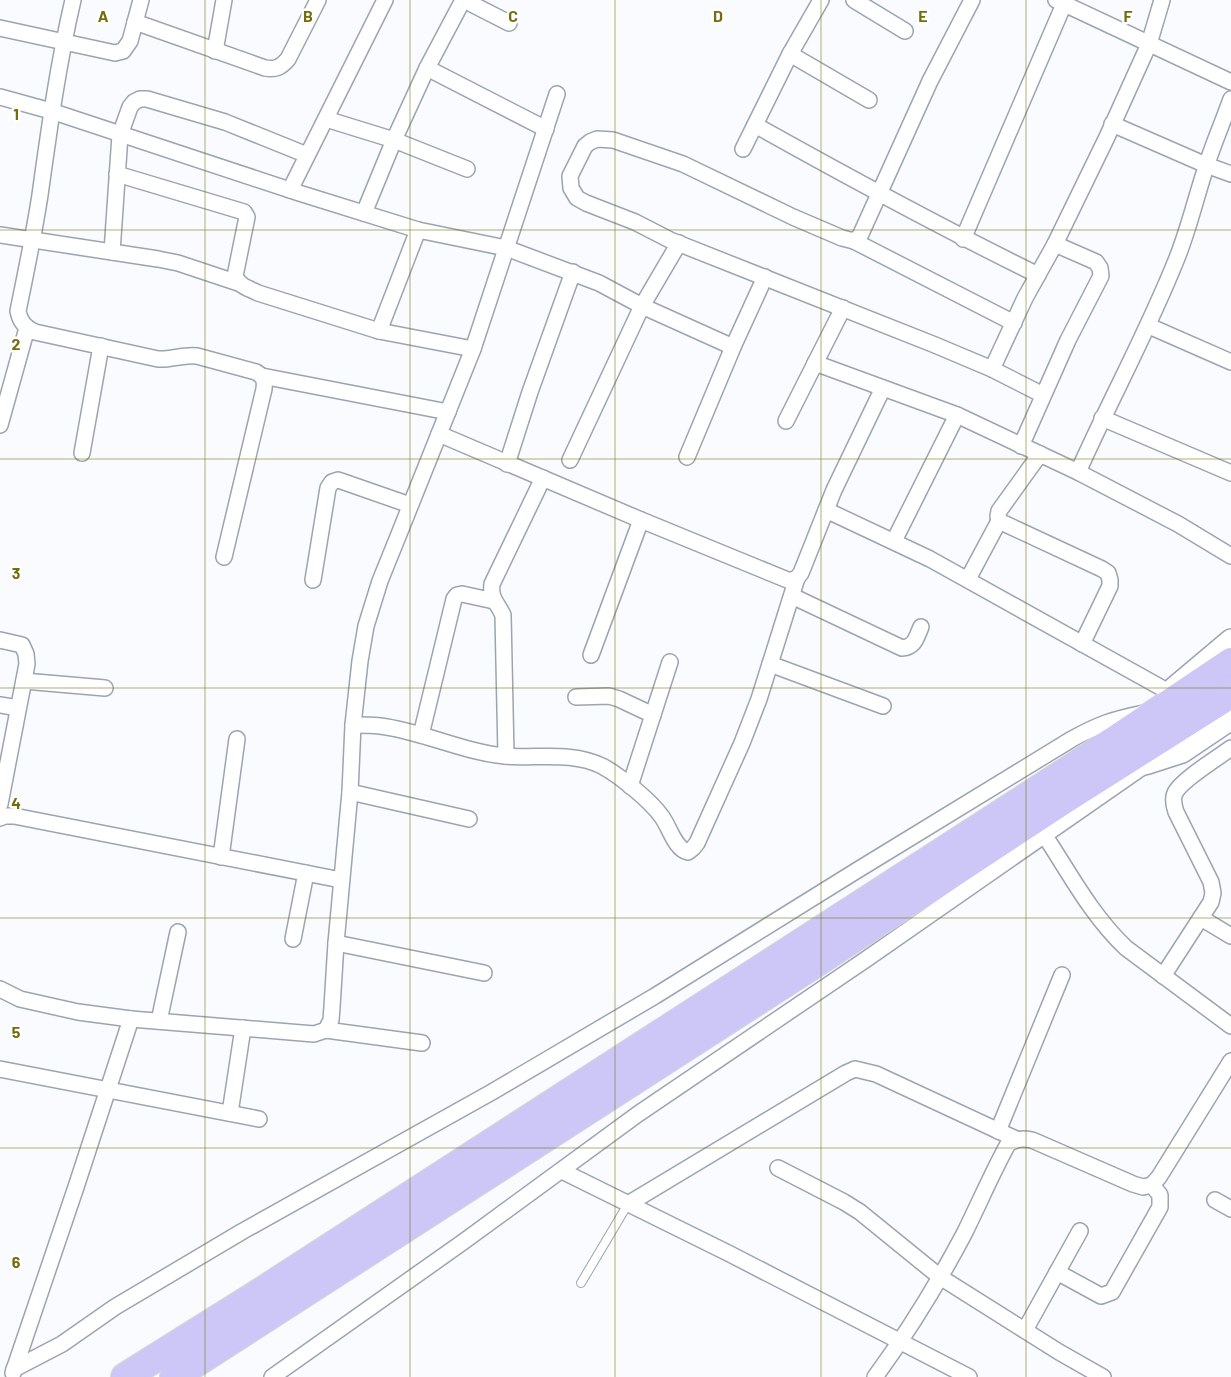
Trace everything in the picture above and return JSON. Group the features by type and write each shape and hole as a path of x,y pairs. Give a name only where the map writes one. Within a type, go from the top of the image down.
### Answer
{"highway":[{"path":"125,1377 1118,738 1231,662"},
{"path":"174,1377 1231,694"}],"main road":[{"path":"1118,738 1231,640"},
{"path":"1106,774 1182,752 1231,719"}],"street":[{"path":"73,0 63,42 32,240 18,311 20,320 27,328 35,332 158,359 167,360 190,355 197,356 256,372 262,376 448,412"},
{"path":"1,30 115,53 124,51 128,46 141,0"},
{"path":"215,51 224,0"},
{"path":"135,22 265,68 274,69 282,66 288,58 318,0"},
{"path":"290,190 385,0"},
{"path":"364,213 394,140 427,68 464,0 509,23"},
{"path":"742,150 790,54 821,0"},
{"path":"854,0 905,30"},
{"path":"854,241 860,236 930,81 972,0"},
{"path":"992,369 1149,44 1162,0"},
{"path":"963,239 1060,2 1231,82"},
{"path":"790,54 869,100"},
{"path":"427,68 546,129"},
{"path":"326,1030 332,1014 341,880 350,792 353,725 366,626 380,582 473,349 557,94"},
{"path":"0,97 51,111 120,135 418,230 506,248 599,283 642,306 733,347"},
{"path":"112,252 120,135 130,107 140,99 147,99 225,122 307,155"},
{"path":"1078,472 1102,418 1149,326 1190,222 1206,165 1231,99"},
{"path":"326,118 394,140 467,168"},
{"path":"755,124 963,239 1038,275"},
{"path":"1112,124 1231,174"},
{"path":"1014,323 854,241 842,238 793,217 683,164 613,140 597,139 585,146 570,176 571,188 577,198 586,203 635,222 678,243 936,345 992,369 1043,395"},
{"path":"118,174 244,212 247,217 235,276 238,283"},
{"path":"379,331 418,230"},
{"path":"0,235 178,263 238,283 258,293 379,331 473,349"},
{"path":"570,460 642,306 678,243"},
{"path":"1020,446 1101,276 1100,268 1096,262 1054,244"},
{"path":"507,464 530,392 573,272"},
{"path":"688,457 733,347 765,276"},
{"path":"786,421 843,308"},
{"path":"1149,326 1231,362"},
{"path":"0,425 4,394 27,328"},
{"path":"82,453 101,346"},
{"path":"816,363 957,415 1078,472 1178,524 1231,556"},
{"path":"224,557 264,389 262,376"},
{"path":"353,725 377,725 421,735 479,752 506,756 576,758 602,767 630,786 652,805 661,815 678,846 683,851 688,852 694,848 742,743 759,698 797,578 801,573 834,490 884,388"},
{"path":"894,541 957,415"},
{"path":"1102,418 1231,473"},
{"path":"439,434 785,580 790,581 797,578"},
{"path":"1040,454 999,511 998,516 1000,521 1108,573 1110,586 1082,644"},
{"path":"506,756 504,622 499,606 494,601 491,593 492,584 543,478"},
{"path":"313,580 328,488 332,482 338,480 410,505"},
{"path":"826,510 894,541 968,579 1169,692"},
{"path":"591,655 641,520"},
{"path":"968,579 1000,521"},
{"path":"421,735 454,600 457,595 462,594 494,601"},
{"path":"792,596 902,648 908,648 913,645 921,627"},
{"path":"0,640 22,646 26,654 27,664 0,804"},
{"path":"630,786 670,662"},
{"path":"770,664 883,706"},
{"path":"24,680 106,688"},
{"path":"576,697 610,696 653,716"},
{"path":"0,705 18,708"},
{"path":"13,1373 62,1344 124,1302 243,1230 484,1097 656,996 1072,738 1094,726 1146,713"},
{"path":"220,857 237,739"},
{"path":"1163,976 1211,902 1213,893 1211,882 1176,812 1173,802 1175,793 1182,784 1231,748"},
{"path":"272,1377 562,1171 601,1140 1045,836 1148,763"},
{"path":"350,792 469,818"},
{"path":"0,818 14,816 341,880"},
{"path":"1045,836 1103,925 1126,948 1231,1026"},
{"path":"293,939 306,873"},
{"path":"1201,918 1231,936"},
{"path":"160,1021 178,932"},
{"path":"336,943 484,973"},
{"path":"998,1131 1062,975"},
{"path":"0,989 20,999 78,1012 131,1019 314,1034 326,1030 422,1043"},
{"path":"13,1373 131,1019"},
{"path":"230,1113 243,1028"},
{"path":"881,1375 964,1234 1008,1144 1024,1138 1032,1140 1138,1186 1152,1185 1159,1177 1231,1061"},
{"path":"0,1068 259,1119"},
{"path":"628,1204 855,1069 876,1074 1016,1140"},
{"path":"778,1168 826,1192 860,1212 940,1277 1103,1377"},
{"path":"562,1171 969,1377"},
{"path":"1057,1272 1101,1296 1112,1292 1160,1207 1160,1195 1152,1185"},
{"path":"1215,1200 1231,1209"},
{"path":"1025,1330 1080,1231"}],"lane":[{"path":"581,1283 628,1204"}]}
